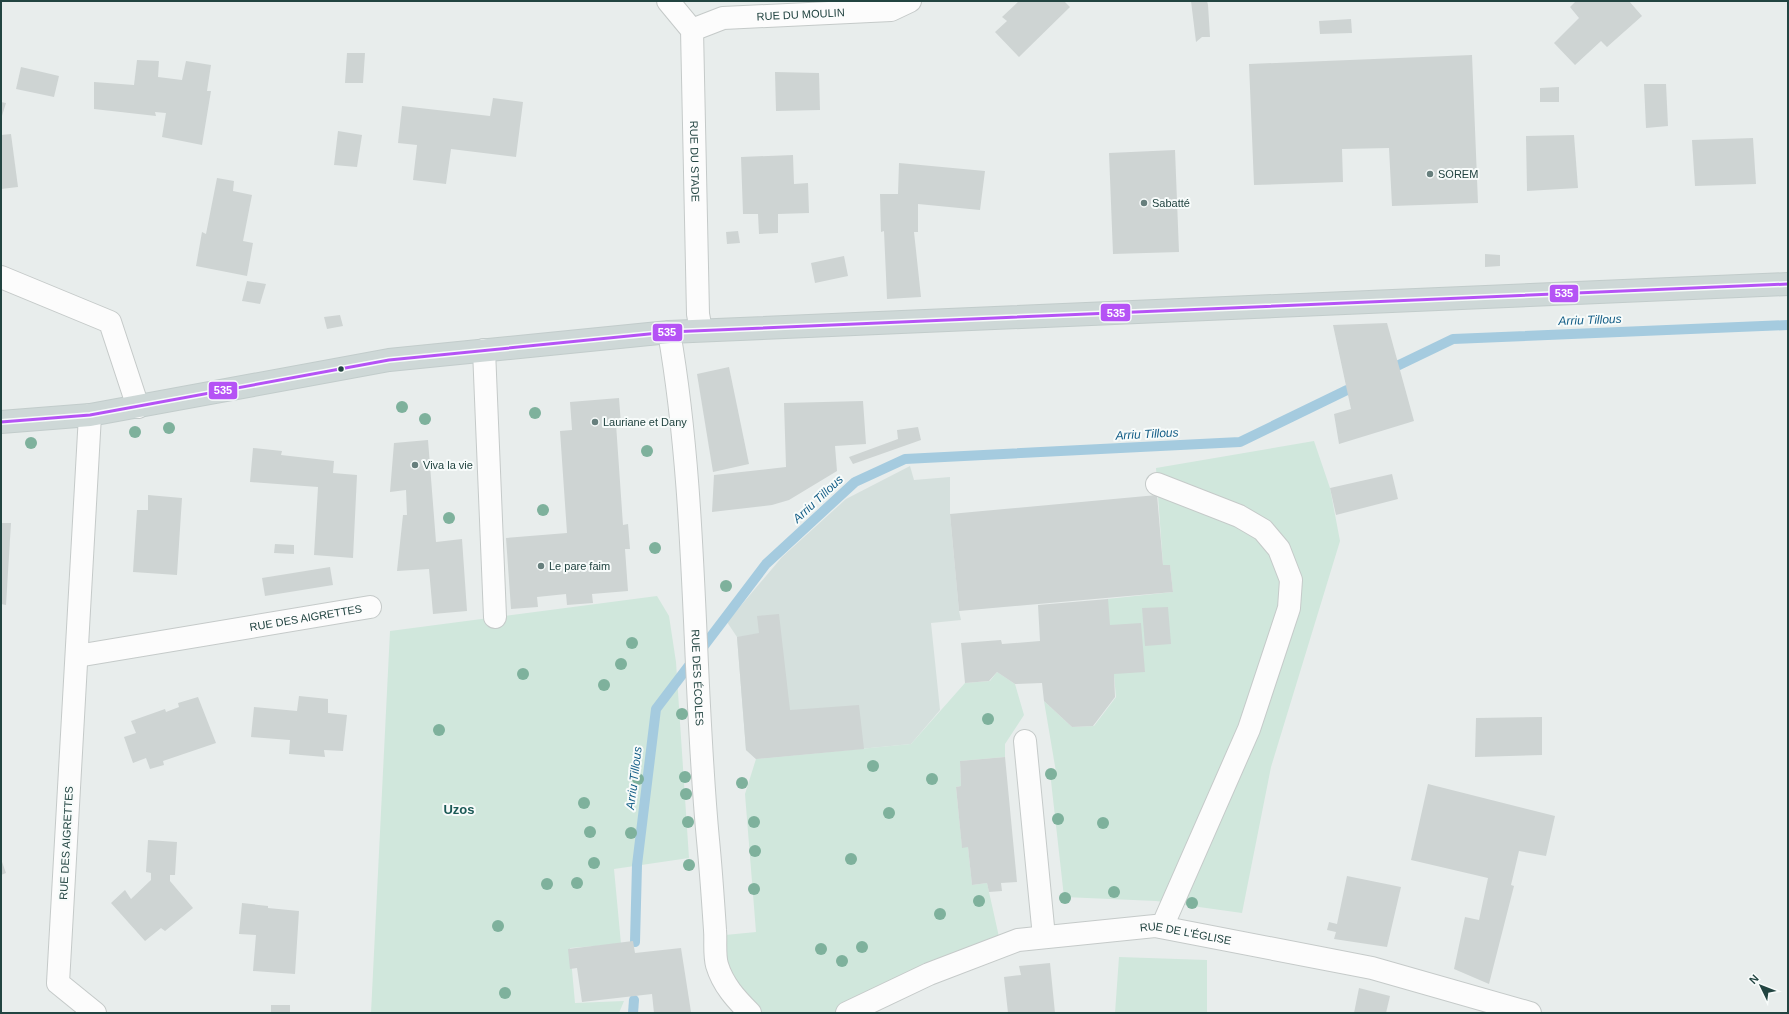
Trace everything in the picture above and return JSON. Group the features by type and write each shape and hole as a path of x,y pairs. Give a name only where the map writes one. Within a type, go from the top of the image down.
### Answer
{"main road":[{"path":"1,422 90,415 389,360 669,332 1788,284"}],"street":[{"path":"668,1 692,30"},
{"name":"RUE DU MOULIN","path":"692,30 723,18 891,10 910,1"},
{"name":"RUE DU STADE","path":"692,30 698,314 701,330"},
{"path":"1,277 110,322 138,407"},
{"name":"RUE DES ÉCOLES","path":"669,332 686,466 696,622 704,797 710,856 716,963 723,982 737,1000 750,1013"},
{"path":"484,350 495,617"},
{"name":"RUE DES AIGRETTES","path":"90,415 58,983 95,1013"},
{"path":"1157,484 1239,516 1263,530 1279,549 1291,580 1289,608 1249,729 1162,928"},
{"name":"RUE DES AIGRETTES","path":"76,656 370,607"},
{"path":"1025,741 1044,937"},
{"name":"RUE DE L'ÉGLISE","path":"847,1013 936,971 1018,940 1154,926 1372,968 1530,1013"}],"shaded area":[{"path":"910,466 914,480 950,477 950,514 961,620 931,623 940,710 911,744 756,759 746,750 737,637 727,622 782,557 846,499"}],"green space":[{"path":"1314,441 1330,488 1340,541 1271,767 1242,913 1156,901 1064,897 1050,772 1056,772 1044,701 1072,727 1094,726 1116,697 1107,599 1173,592 1170,565 1163,565 1156,468"},
{"path":"657,596 669,616 676,662 689,858 614,869 621,944 570,948 575,1003 624,1001 619,1013 371,1013 390,631"},
{"path":"997,672 1015,684 1024,715 1005,744 1005,757 960,761 961,786 956,787 962,847 968,847 972,885 987,883 1001,946 859,1013 749,1013 715,936 756,932 745,794 756,759 911,744 965,683 990,681"},
{"path":"1119,957 1207,960 1207,1013 1115,1013"}],"building":[{"path":"1019,1 1064,1 1070,7 1019,57 995,32 1007,21 1002,17"},
{"path":"1191,1 1207,1 1208,5 1210,37 1202,37 1196,42"},
{"path":"1576,1 1629,1 1642,16 1607,47 1601,41 1575,65 1554,43 1579,18 1570,7"},
{"path":"1351,19 1352,33 1320,34 1319,21"},
{"path":"347,53 365,53 363,83 345,83"},
{"path":"1472,55 1478,203 1392,206 1389,148 1342,149 1343,182 1254,185 1249,64"},
{"path":"137,60 159,61 158,77 182,80 186,61 211,65 207,91 211,91 202,145 162,137 166,113 155,112 156,116 94,109 94,82 134,85"},
{"path":"21,67 59,76 54,97 16,89"},
{"path":"775,72 819,73 820,110 776,111"},
{"path":"1644,84 1666,84 1668,126 1646,128"},
{"path":"1559,87 1559,102 1540,102 1540,88"},
{"path":"493,98 523,102 516,157 451,149 446,184 413,180 417,145 398,143 402,106 490,116"},
{"path":"1,102 6,103 1,119"},
{"path":"338,131 362,135 357,167 334,165"},
{"path":"11,134 18,187 1,189 1,135"},
{"path":"1574,135 1578,188 1527,191 1526,136"},
{"path":"1753,138 1756,184 1695,186 1692,140"},
{"name":"Sabatté","path":"1175,150 1179,252 1113,254 1109,153"},
{"path":"793,155 794,184 808,183 809,213 778,214 778,233 759,234 758,214 743,214 741,157"},
{"path":"899,163 985,171 980,210 918,204 918,232 914,232 921,297 887,299 884,231 881,232 880,194 898,194"},
{"path":"217,178 234,181 233,191 252,195 243,241 253,243 247,276 196,266 202,232 206,234"},
{"path":"738,231 740,243 727,244 726,232"},
{"path":"1485,254 1500,255 1500,266 1485,267"},
{"path":"844,256 848,276 815,283 811,263"},
{"path":"247,281 266,284 260,304 242,301"},
{"path":"340,315 343,326 327,329 324,317"},
{"path":"1387,323 1414,421 1339,444 1334,414 1351,409 1333,325"},
{"path":"729,367 749,464 713,472 697,374"},
{"path":"619,398 621,424 616,424 623,525 628,524 630,549 625,549 628,591 592,594 593,603 567,605 566,594 537,597 538,607 511,609 506,538 567,533 560,431 572,430 570,402"},
{"path":"863,401 866,444 835,446 837,471 789,500 772,505 712,512 714,475 786,467 784,403"},
{"path":"918,427 921,440 853,464 849,457 898,439 897,430"},
{"path":"428,440 436,542 462,539 467,611 433,614 429,569 397,571 403,515 407,515 406,490 390,492 394,443"},
{"path":"253,448 282,451 281,455 334,461 333,473 357,475 353,558 314,555 318,487 250,482"},
{"path":"1392,474 1398,499 1336,515 1330,488"},
{"path":"148,495 182,498 177,575 133,572 137,510 148,510"},
{"path":"1157,495 1163,565 1170,565 1173,592 959,611 950,514"},
{"path":"1,523 11,523 6,605 1,604"},
{"path":"275,544 294,545 294,554 274,553"},
{"path":"330,567 333,585 265,596 262,578"},
{"path":"1108,599 1110,625 1141,623 1145,672 1114,674 1115,697 1093,726 1072,727 1044,701 1042,683 1015,684 997,672 989,681 965,683 961,643 1001,640 1002,644 1040,641 1038,605"},
{"path":"1168,607 1171,644 1145,646 1142,608"},
{"path":"779,614 790,710 859,705 864,749 756,759 746,750 737,637 759,633 757,616"},
{"path":"299,696 328,699 328,713 347,715 343,751 324,750 325,757 289,754 290,740 251,737 254,707 297,711"},
{"path":"198,697 216,743 163,761 164,765 150,769 146,758 133,763 124,737 136,733 131,721 165,709 166,712 179,707 178,703"},
{"path":"1542,717 1542,755 1475,757 1476,718"},
{"path":"1005,757 1017,882 1001,883 1002,891 989,892 987,883 972,885 968,847 962,848 956,787 961,786 960,761"},
{"path":"1428,784 1555,816 1546,856 1519,851 1511,885 1514,886 1489,984 1454,969 1465,917 1479,920 1488,878 1411,860"},
{"path":"148,840 177,842 175,875 170,875 170,881 193,908 165,931 161,928 145,941 111,903 125,890 131,899 151,880 151,873 146,872"},
{"path":"1,859 6,873 1,875"},
{"path":"1347,876 1401,887 1387,947 1334,939 1336,932 1327,930 1329,922 1337,924"},
{"path":"242,903 268,906 268,908 299,911 295,974 253,971 256,935 239,934"},
{"path":"633,941 635,953 681,948 691,1012 654,1013 652,994 582,1002 577,968 570,969 568,949"},
{"path":"1050,963 1055,1013 1008,1013 1004,977 1021,975 1019,966"},
{"path":"1359,988 1390,996 1386,1013 1354,1013"},
{"path":"271,1005 290,1005 290,1013 271,1013"}],"waterway":[{"name":"Arriu Tillous","path":"1399,365 1453,339 1788,325"},
{"name":"Arriu Tillous","path":"635,942 637,865 656,709 766,564 855,482 905,459 1240,442 1347,390"},
{"name":"Arriu Tillous","path":"633,1013 634,1000"}],"transit line":[{"name":"535","path":"1,422 90,415 389,360 669,332 1788,284"}],"place":[{"name":"SOREM","path":"1430,174"},
{"name":"Sabatté","path":"1144,203"},
{"name":"Lauriane et Dany","path":"595,422"},
{"name":"Viva la vie","path":"415,465"},
{"name":"Le pare faim","path":"541,566"}],"district":[{"name":"Uzos","path":"459,809"}]}
